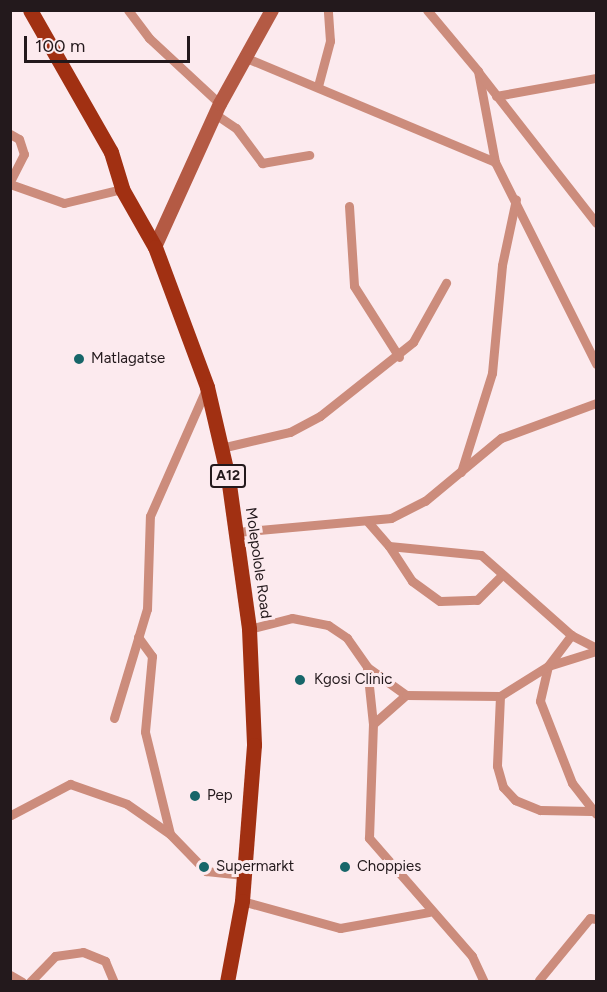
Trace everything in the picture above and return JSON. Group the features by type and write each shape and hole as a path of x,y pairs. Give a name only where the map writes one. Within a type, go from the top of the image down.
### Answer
{"main road":[{"name":"Molepolole Road","path":"30,10 111,152 123,189 155,247 207,387 221,448 237,532 249,629 254,754 242,902 227,981"}],"street":[{"path":"128,10 149,38 236,128 262,163 309,155"},
{"path":"155,247 218,109 244,57 272,10"},
{"path":"318,86 330,41 328,10"},
{"path":"427,10 478,71 597,224"},
{"path":"244,57 318,86 422,136 495,162"},
{"path":"478,71 495,162 516,199 597,364"},
{"path":"496,96 597,78"},
{"path":"10,134 19,139 24,154 10,183 64,203 123,189"},
{"path":"461,473 492,374 502,265 516,199"},
{"path":"349,206 354,286 399,357"},
{"path":"221,448 306,426 399,357 433,314 446,283"},
{"path":"114,718 149,592 150,516 207,387"},
{"path":"237,532 368,522 409,512 461,473 501,438 597,403"},
{"path":"368,522 389,546 412,580 440,601 477,600 500,577"},
{"path":"389,546 474,552 500,577 571,634 597,650"},
{"path":"249,629 292,618 328,625 346,639 367,667 406,695 500,696 548,666 597,650"},
{"path":"571,634 548,666 541,683 543,719 594,812"},
{"path":"138,637 152,656 145,732 170,834"},
{"path":"367,667 373,724 369,838 429,912 472,956 484,981"},
{"path":"373,724 406,695"},
{"path":"500,696 497,766 503,787 515,800 540,810 594,812"},
{"path":"11,815 70,784 127,804 170,834 206,872 244,875"},
{"path":"242,902 340,928 429,912"},
{"path":"538,981 590,918 597,919"},
{"path":"30,981 55,956 76,952 105,961 114,981"},
{"path":"10,975 22,981"}],"place":[{"name":"Matlagatse","path":"79,359"},
{"name":"Kgosi Clinic","path":"300,680"},
{"name":"Pep","path":"195,796"},
{"name":"Supermarkt","path":"204,867"},
{"name":"Choppies","path":"345,867"}]}
